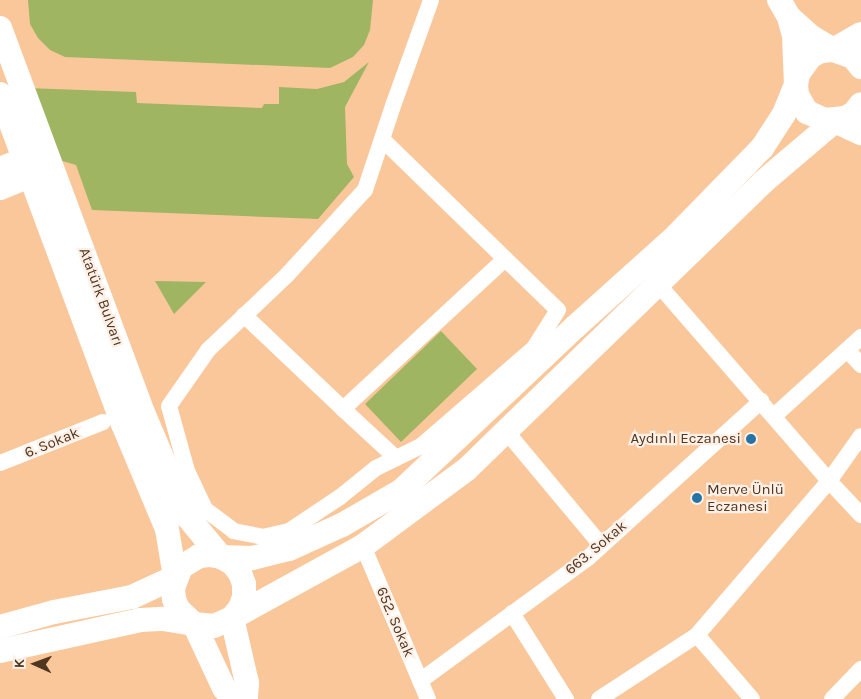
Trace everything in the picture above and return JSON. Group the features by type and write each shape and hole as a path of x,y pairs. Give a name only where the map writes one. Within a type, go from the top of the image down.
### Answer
{"street":[{"path":"431,0 365,190 287,275 208,350 170,406 187,471 205,509 234,531 264,537 289,531 340,497 376,468 421,446 534,348 558,310"},
{"path":"784,8 810,36 833,50 853,57 861,66"},
{"path":"784,8 796,52 797,95 808,112 825,120 835,120 854,113 861,104"},
{"name":"Atatürk Bulvarı","path":"0,28 39,163 123,424 167,528 176,577 174,599 185,617 194,624 224,688 234,699"},
{"path":"0,627 54,612 132,597 176,577 181,567 189,560 199,556 252,558 289,549 342,525 401,491 575,327 677,235 762,148 784,114 796,85 798,74 811,56 833,50 861,34"},
{"name":"Atatürk Bulvarı","path":"0,94 39,163 187,516 221,557 232,563 240,573 244,584 244,597 240,608 232,618"},
{"path":"835,120 861,133"},
{"path":"0,651 141,620 163,619 214,626 363,546 467,469 763,182 835,120"},
{"path":"382,139 575,327"},
{"path":"0,169 39,163"},
{"path":"0,188 39,163"},
{"path":"343,409 505,259"},
{"path":"658,284 829,481 861,515"},
{"path":"244,316 396,458"},
{"path":"774,416 861,336"},
{"path":"847,350 861,365"},
{"name":"663. Sokak","path":"420,681 588,558 761,401"},
{"name":"6. Sokak","path":"0,463 103,422"},
{"path":"506,431 601,545"},
{"path":"599,699 697,635 829,481 861,436"},
{"name":"652. Sokak","path":"363,546 428,699"},
{"path":"512,613 566,699"},
{"path":"232,618 247,683 246,699"},
{"path":"697,635 752,699"},
{"path":"839,697 861,669"}],"green space":[{"path":"28,0 373,0 370,30 364,45 353,57 330,68 65,57 50,50 38,38 30,24"},
{"path":"369,62 345,107 347,164 354,177 318,219 92,210 76,165 55,159 27,88 136,92 137,103 262,108 264,104 279,104 279,87 317,89 344,82"},
{"path":"155,281 206,282 174,314"},
{"path":"441,331 477,369 401,442 365,404"}],"place":[{"name":"Aydınlı Eczanesi","path":"751,439"},
{"name":"Merve Ünlü Eczanesi","path":"697,498"}]}
